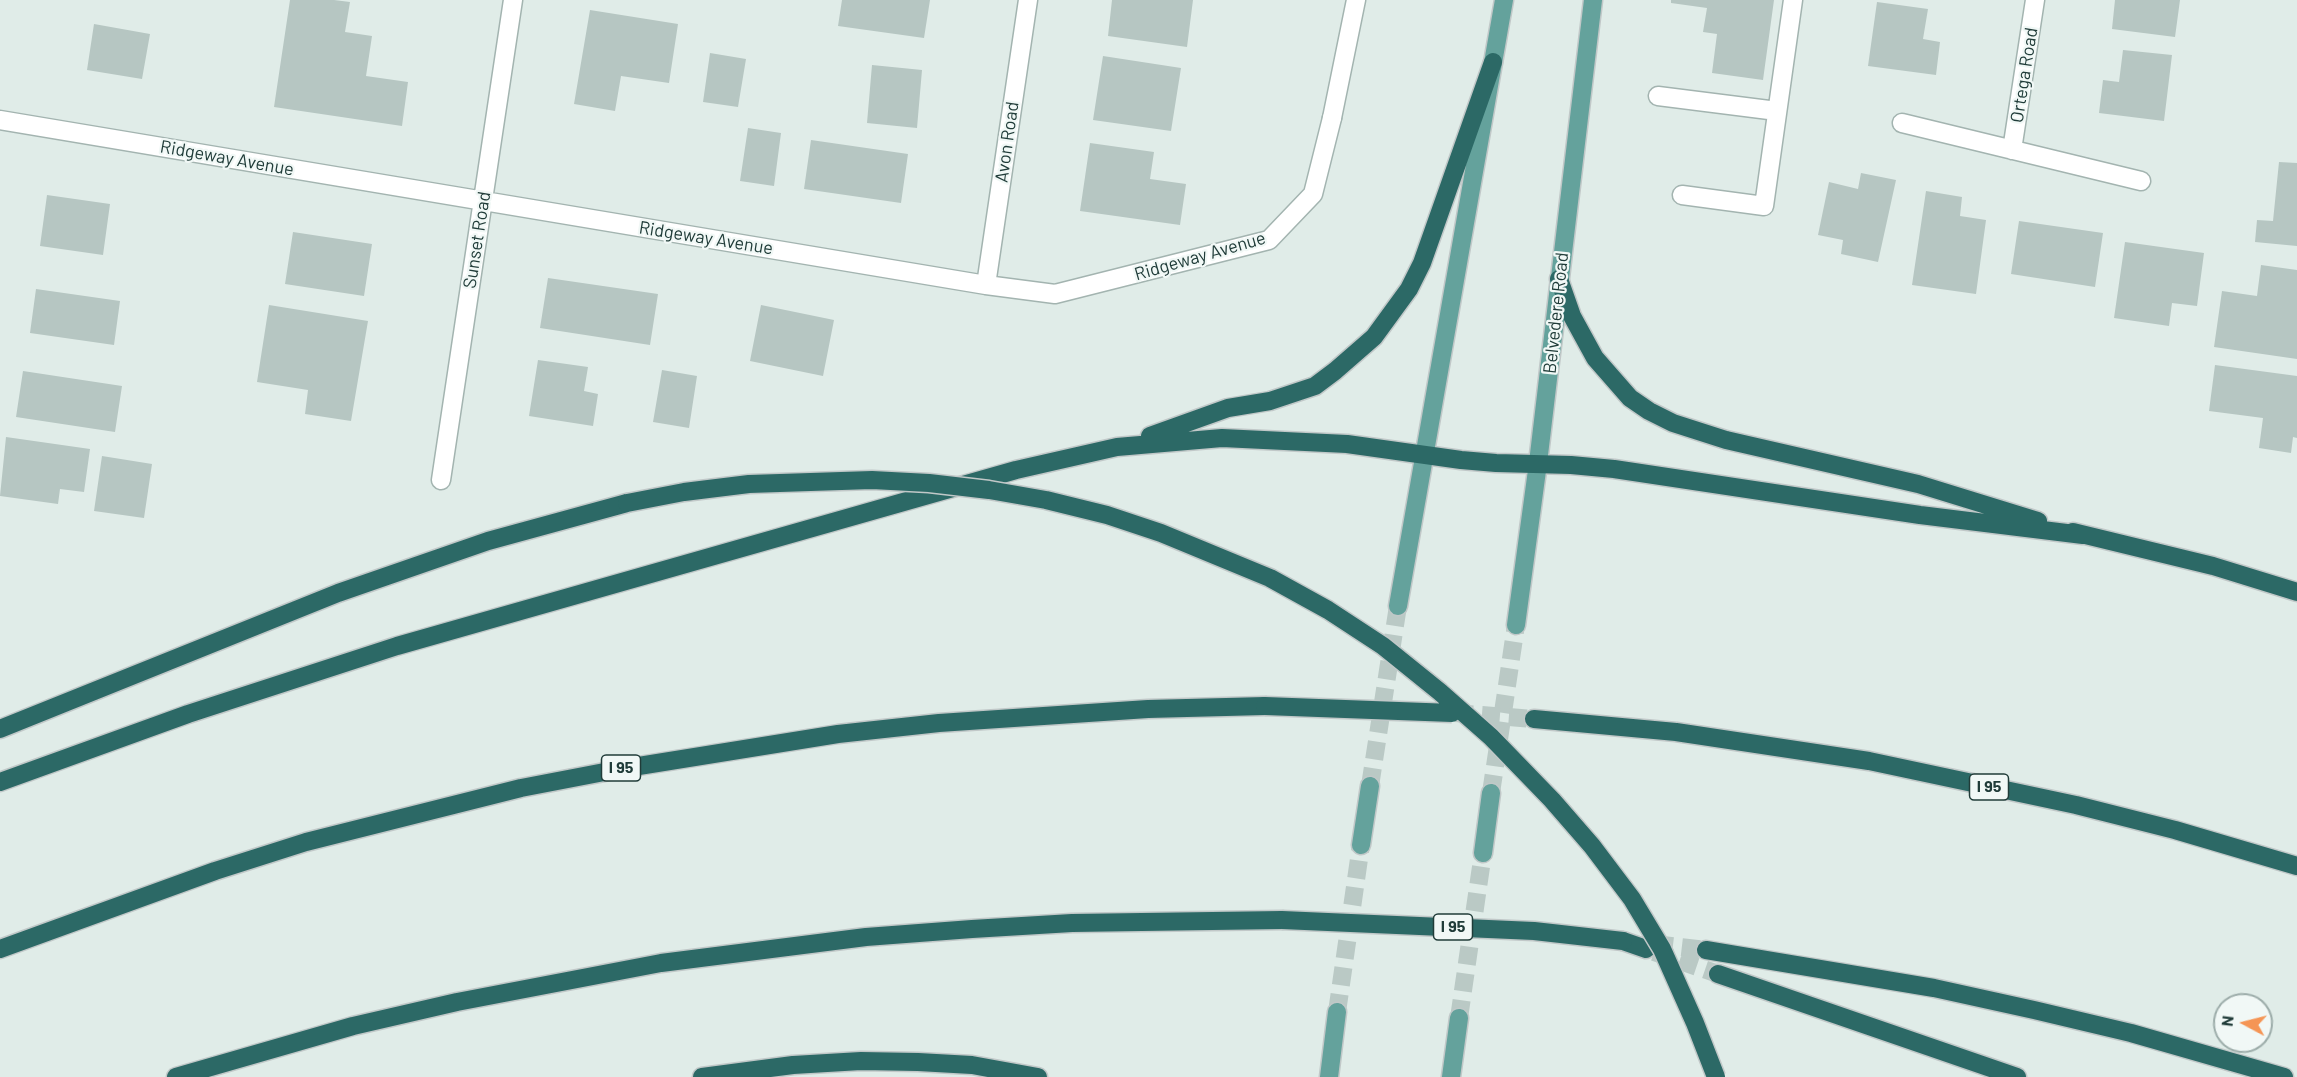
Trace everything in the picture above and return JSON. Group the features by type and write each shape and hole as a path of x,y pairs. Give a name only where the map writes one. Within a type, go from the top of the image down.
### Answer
{"highway":[{"path":"1117,447 1228,408 1286,397 1315,386 1374,338 1409,290 1422,263 1493,62"},
{"path":"1559,279 1572,316 1595,358 1630,398 1672,423 1764,450 1918,484 2083,535 2147,549 2297,592"},
{"path":"0,782 199,711 396,646 1016,470 1117,447 1186,439 1252,438 1347,444 1426,456 1496,463 1538,463 1614,469 1920,515 2083,535"},
{"path":"0,729 339,593 488,542 627,503 684,492 749,484 860,480 929,483 1046,500 1107,515 1172,537 1270,578 1328,610 1407,666 1491,737 1552,800 1592,846 1632,899 1662,949 1716,1077"},
{"name":"I 95","path":"0,949 194,878 306,842 521,788 609,771 838,734 939,723 1137,709 1265,706 1452,713"},
{"name":"I 95","path":"1534,719 1676,732 1869,761 2065,803 2175,830 2297,866"},
{"name":"I 95","path":"176,1077 353,1026 469,1000 672,962 855,938 1072,923 1282,920 1534,931 1637,944"},
{"path":"1706,950 1934,988 2130,1033 2284,1077"},
{"path":"1718,974 2017,1077"},
{"path":"702,1077 794,1065 861,1061 972,1065 1035,1076"}],"main road":[{"path":"1398,606 1504,0"},
{"name":"Belvedere Road","path":"1516,625 1538,463 1593,0"},
{"path":"1361,845 1370,786"},
{"path":"1483,853 1491,793"},
{"path":"1329,1077 1337,1012"},
{"path":"1451,1077 1459,1018"}],"street":[{"name":"Sunset Road","path":"441,480 513,0"},
{"name":"Avon Road","path":"986,285 1028,0"},
{"name":"Ridgeway Avenue","path":"0,120 986,285 1055,294 1269,240 1313,194 1332,118 1356,0"},
{"path":"1682,195 1764,207 1793,0"},
{"name":"Ortega Road","path":"2012,150 2035,0"},
{"path":"1658,96 1777,111"},
{"path":"1902,123 2141,181"}],"building":[{"path":"290,0 350,2 345,32 372,36 366,76 408,82 402,126 274,107"},
{"path":"842,0 930,0 924,38 838,26"},
{"path":"1112,0 1193,0 1187,47 1108,36"},
{"path":"1671,0 1774,0 1763,80 1712,73 1717,34 1703,32 1707,8 1671,3"},
{"path":"2115,0 2180,0 2175,37 2112,29"},
{"path":"1877,2 1928,9 1923,39 1940,42 1936,75 1868,66"},
{"path":"590,10 678,24 669,83 621,76 615,111 574,104"},
{"path":"94,24 150,34 142,79 87,70"},
{"path":"2123,50 2172,55 2164,121 2099,113 2103,80 2119,82"},
{"path":"710,53 746,59 738,107 703,102"},
{"path":"1103,56 1181,68 1171,131 1093,120"},
{"path":"872,65 922,70 917,128 867,123"},
{"path":"748,128 781,133 774,186 740,181"},
{"path":"811,140 908,154 901,203 804,189"},
{"path":"1090,143 1154,152 1150,179 1186,184 1180,225 1080,211"},
{"path":"2279,162 2297,163 2297,246 2255,242 2257,220 2273,221"},
{"path":"1861,173 1896,180 1878,262 1841,254 1843,240 1818,235 1829,182 1858,189"},
{"path":"1926,191 1962,197 1960,216 1986,220 1976,294 1912,285"},
{"path":"47,195 110,204 103,255 40,246"},
{"path":"2019,221 2103,233 2095,287 2011,274"},
{"path":"293,232 372,244 364,296 285,284"},
{"path":"2125,242 2204,253 2197,306 2172,303 2169,326 2114,318"},
{"path":"2261,265 2297,270 2297,359 2214,347 2222,291 2257,296"},
{"path":"548,278 658,294 650,345 540,328"},
{"path":"36,289 120,301 114,345 30,333"},
{"path":"269,305 368,321 351,421 305,414 308,390 257,382"},
{"path":"761,305 834,320 823,376 750,361"},
{"path":"538,360 588,367 584,391 598,394 593,426 529,416"},
{"path":"2215,365 2297,376 2297,438 2293,437 2291,453 2259,448 2263,418 2209,411"},
{"path":"662,370 697,376 689,428 653,422"},
{"path":"23,371 122,386 115,432 16,417"},
{"path":"6,437 90,449 84,492 60,489 58,504 0,496"},
{"path":"102,456 152,464 144,518 94,511"}],"tunnel":[{"path":"1370,786 1398,606"},
{"path":"1491,793 1516,625"},
{"path":"1455,713 1534,719"},
{"path":"1337,1012 1361,845"},
{"path":"1459,1018 1483,853"},
{"path":"1655,944 1706,950"},
{"path":"1654,952 1718,974"}]}
